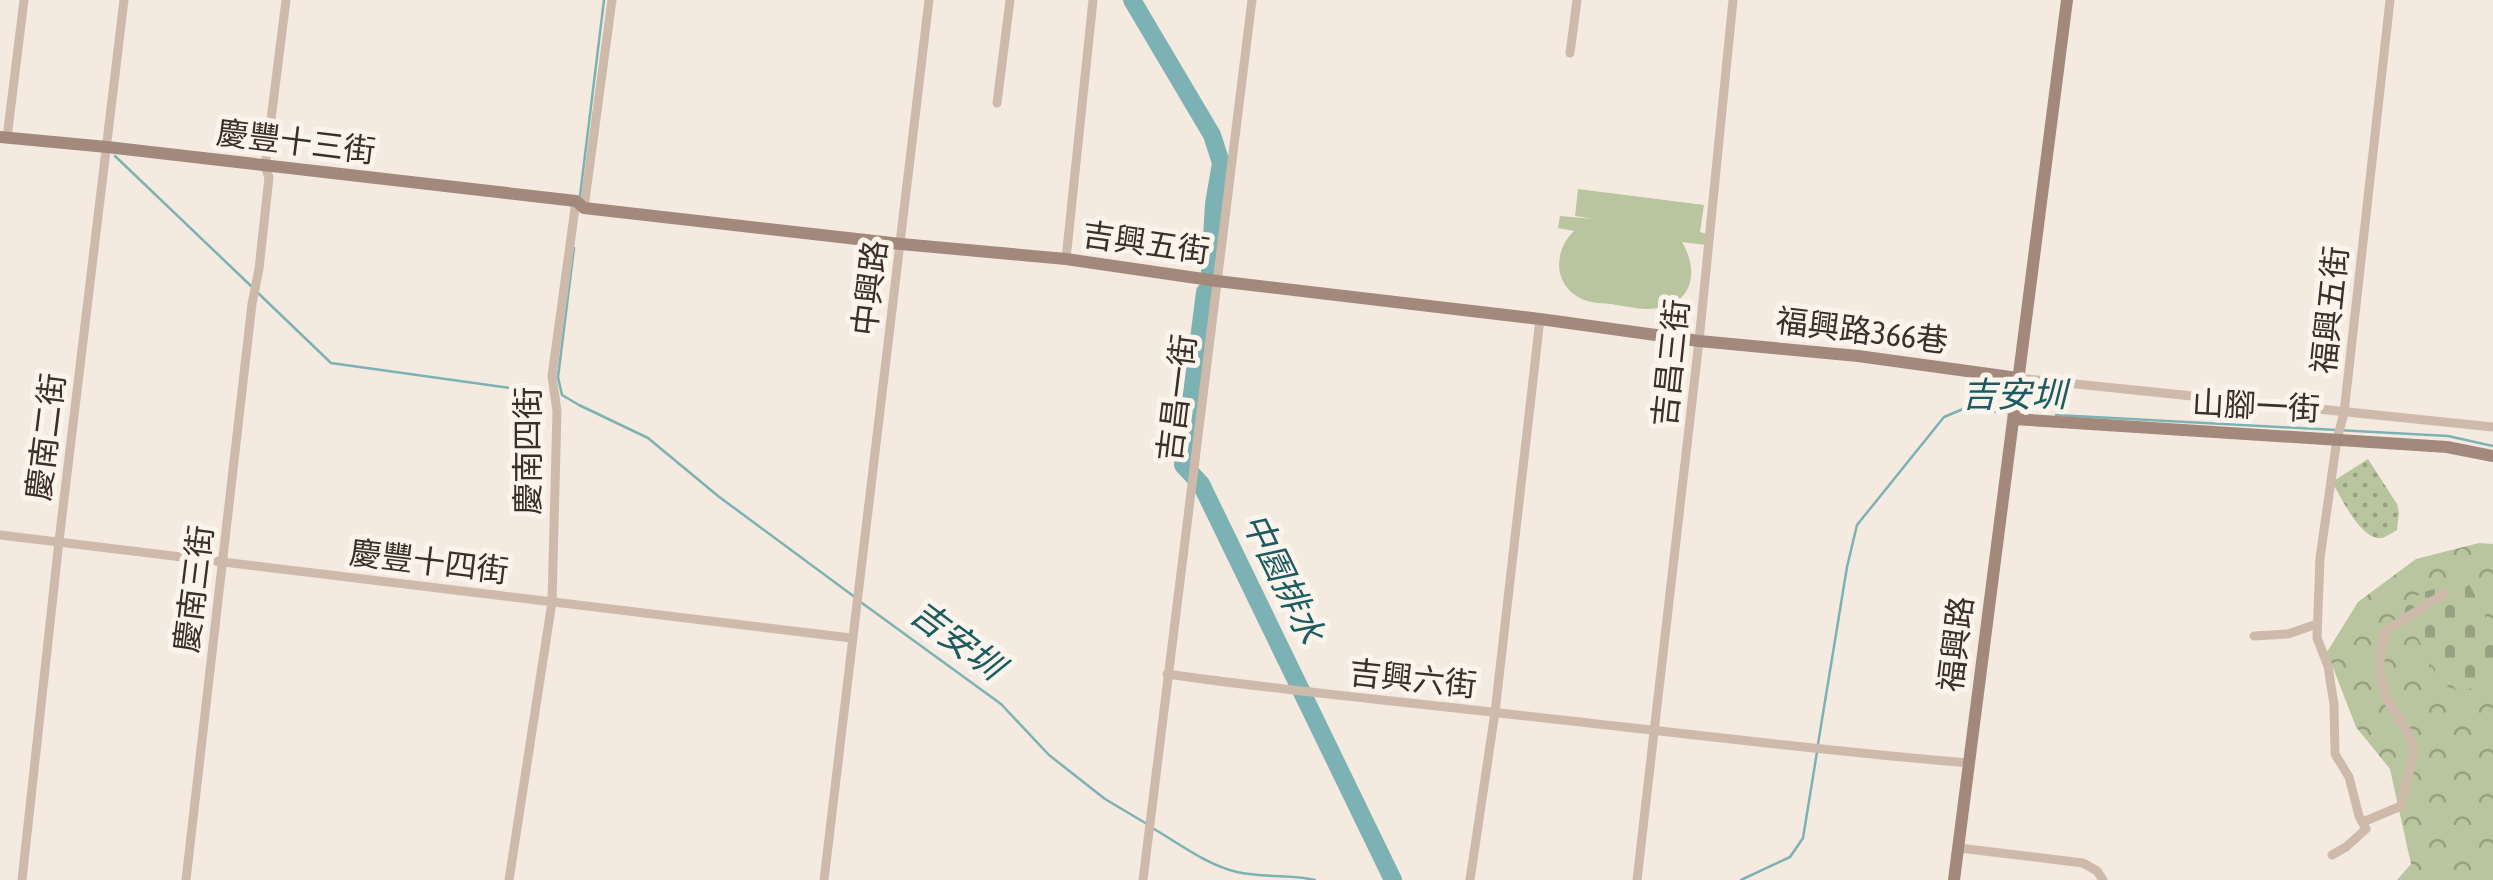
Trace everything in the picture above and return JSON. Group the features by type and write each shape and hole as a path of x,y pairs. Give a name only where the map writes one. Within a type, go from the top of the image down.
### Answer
{"street":[{"path":"3,138 24,0"},
{"name":"慶南二街","path":"22,880 58,541 124,0"},
{"path":"266,166 286,0"},
{"name":"慶南四街","path":"509,880 552,602 557,411 552,376 612,0"},
{"name":"中興路","path":"851,638 929,0"},
{"path":"997,102 1010,0"},
{"path":"1066,260 1093,0"},
{"name":"吉昌一街","path":"1143,880 1252,0"},
{"path":"1570,53 1577,0"},
{"name":"吉昌三街","path":"1636,880 1699,341 1733,0"},
{"name":"福興路","path":"1954,880 2067,0"},
{"name":"福興五街","path":"2363,822 2349,778 2335,754 2334,705 2317,624 2320,558 2342,418 2390,0"},
{"name":"慶豐十三街","path":"3,138 580,204"},
{"name":"慶南三街","path":"186,880 259,269 268,184 266,166"},
{"name":"吉興五街","path":"580,204 1066,260 1699,341"},
{"path":"1470,880 1495,712 1540,319"},
{"name":"福興路366巷","path":"1699,341 1858,356 2018,378"},
{"path":"2018,378 2342,418 2493,428"},
{"name":"山腳一街","path":"2015,413 2448,447 2493,456"},
{"name":"慶豐十四街","path":"0,535 851,638"},
{"path":"2332,854 2366,829 2363,822 2401,806 2413,754 2409,736 2386,698 2378,657 2385,631 2445,593"},
{"path":"2254,636 2288,634 2317,624"},
{"path":"824,880 851,638"},
{"name":"吉興六街","path":"1167,674 1304,693 1969,763"},
{"path":"1959,848 2083,863 2103,880"}],"green space":[{"path":"1578,189 1704,205 1700,232 1707,234 1706,245 1682,242 1691,273 1680,299 1658,308 1640,309 1587,301 1568,289 1562,280 1559,260 1574,231 1558,228 1560,216 1594,219 1575,216"},
{"path":"2368,459 2399,513 2397,530 2382,538 2359,526 2332,482"},
{"path":"2479,543 2493,544 2493,880 2397,880 2411,864 2390,769 2356,727 2327,652 2358,602 2416,559"},
{"path":"2458,579 2469,584 2493,630 2493,674 2465,692 2441,685 2409,620 2401,623 2393,612 2424,593 2445,590 2443,584"}],"waterway":[{"path":"580,196 604,0"},
{"name":"中園排水","path":"1132,0 1212,135 1221,163 1210,272"},
{"path":"115,156 251,286"},
{"name":"吉安圳","path":"574,248 558,377 562,395 648,438 718,496 856,598"},
{"path":"257,292 331,363 545,393"},
{"name":"中園排水","path":"1205,292 1183,465 1201,484 1393,880"},
{"name":"吉安圳","path":"1818,744 1857,525 1944,417 1963,409 2008,413"},
{"name":"吉安圳","path":"2056,415 2448,436 2493,446"},
{"name":"吉安圳","path":"862,603 1001,704 1049,755 1105,799 1147,824"},
{"name":"吉安圳","path":"1741,880 1790,857 1803,838 1817,752"},
{"name":"吉安圳","path":"1154,829 1226,869 1315,880"}]}
